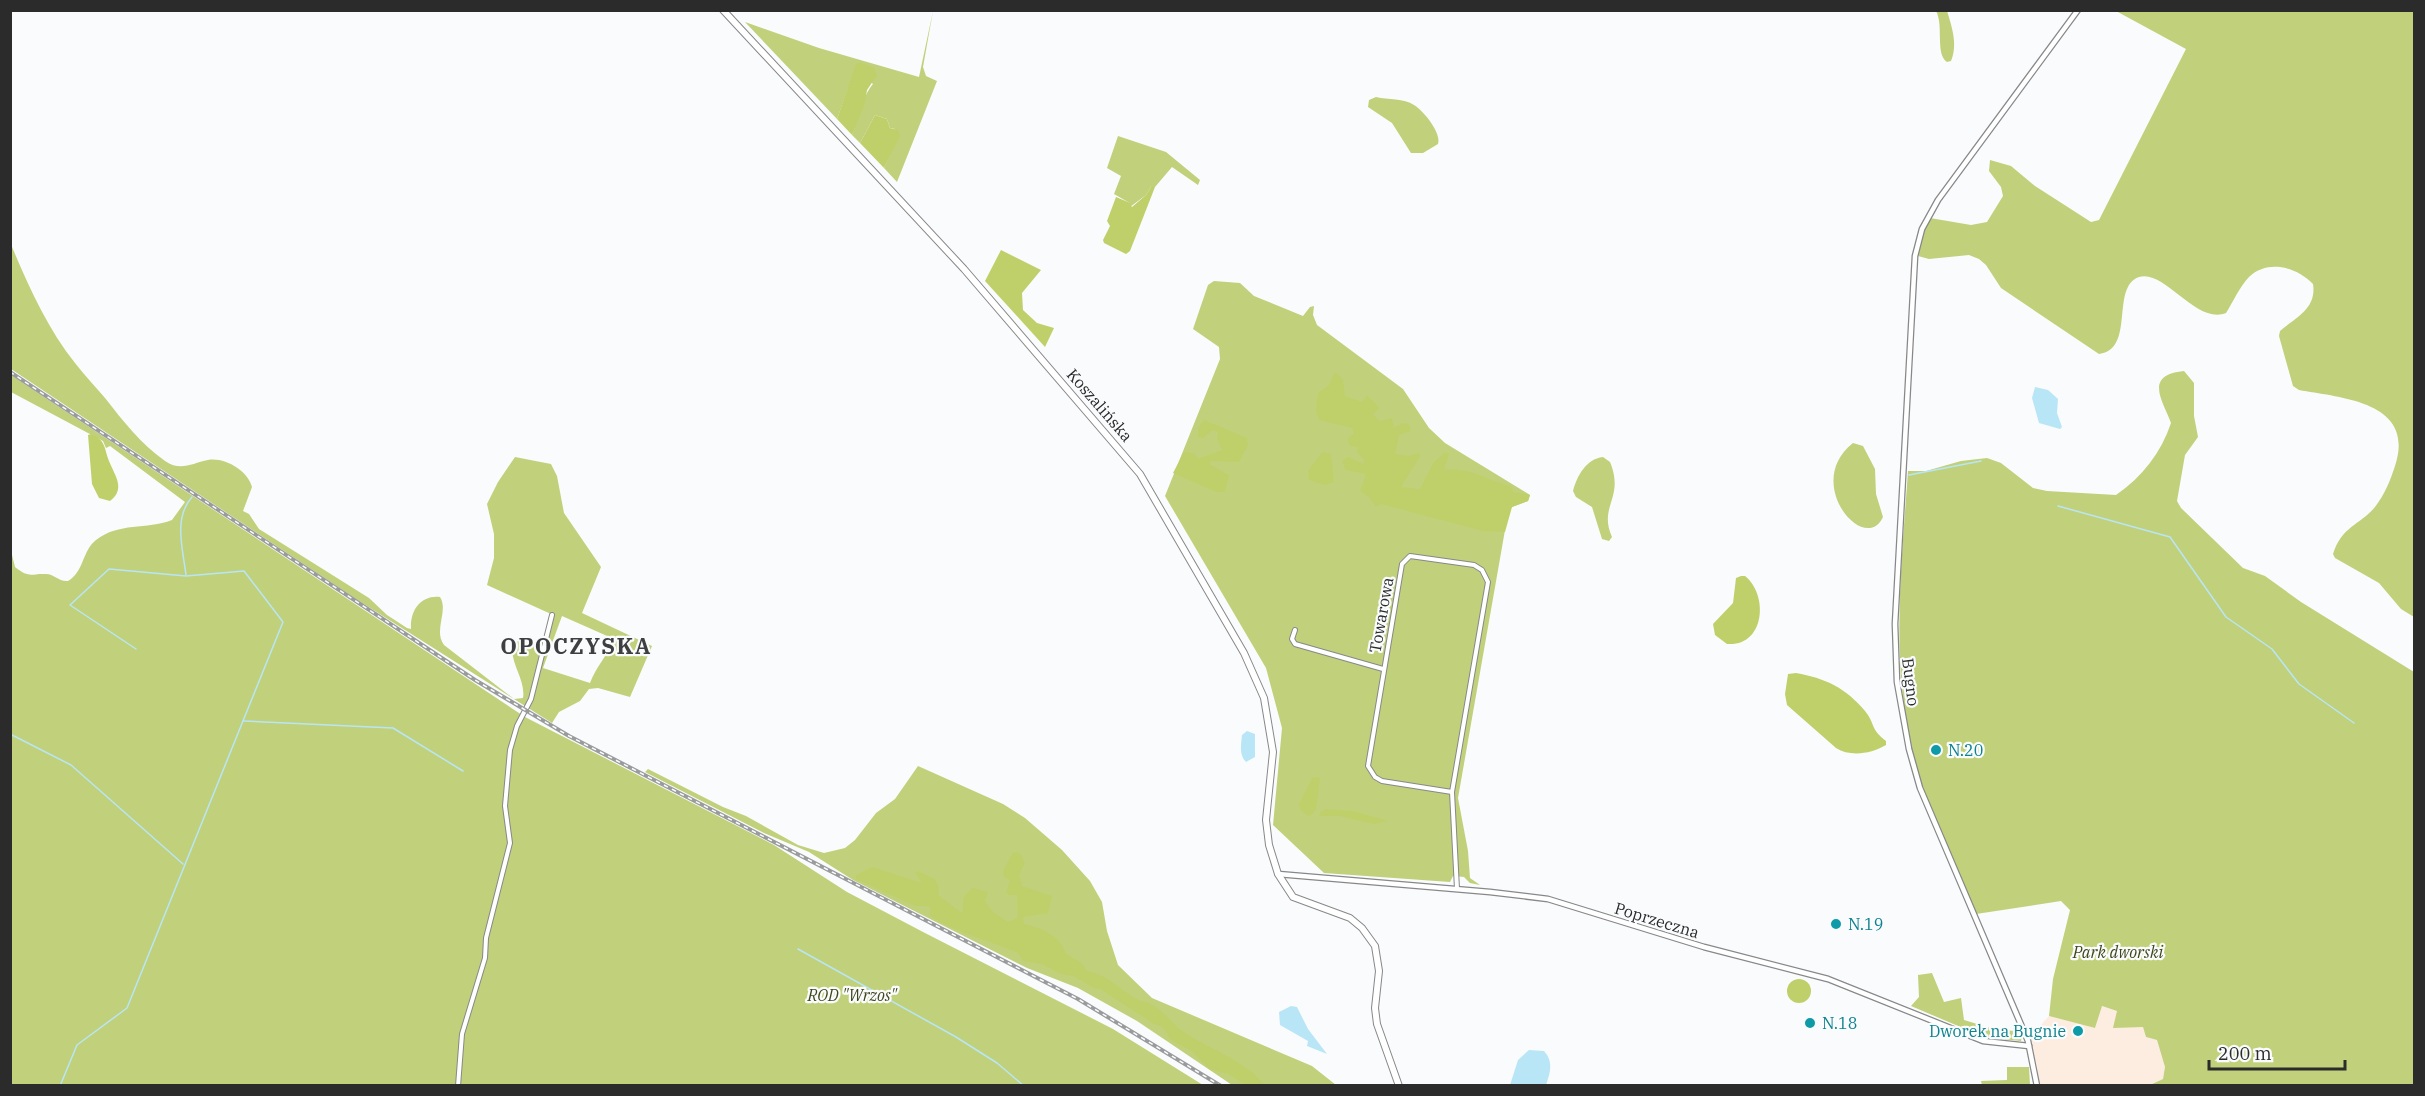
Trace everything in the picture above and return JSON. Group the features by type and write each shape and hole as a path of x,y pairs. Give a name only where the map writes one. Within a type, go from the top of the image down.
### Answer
{"highway":[{"name":"Koszalińska","path":"723,10 964,269 1140,474 1244,652 1264,698 1273,752 1266,820 1269,845 1278,874 1293,897 1350,918 1370,937 1375,946 1379,971 1375,1008 1377,1024 1399,1086"}],"street":[{"name":"Bugno","path":"2037,1086 2029,1046 1920,788 1909,749 1898,682 1895,624 1915,256 1922,229 1938,200 2078,10"},
{"name":"Towarowa","path":"1413,556 1474,566 1484,574 1487,590 1452,792 1383,781 1371,773 1368,758 1383,669 1402,564 1406,557 1413,556"},
{"path":"458,1086 462,1034 485,958 486,938 510,843 505,806 510,750 517,726 531,699 552,615"},
{"name":"Towarowa","path":"1295,630 1292,639 1295,644 1383,669"},
{"path":"1452,792 1457,889"},
{"name":"Poprzeczna","path":"1278,874 1530,896 1567,904 1704,947 1828,979 1976,1039 2029,1046"}],"shaded area":[{"path":"2101,1006 2118,1011 2114,1028 2137,1025 2143,1027 2146,1037 2157,1040 2165,1067 2163,1079 2150,1085 2039,1085 2037,1065 2026,1030 2039,1027 2049,1016 2095,1028"}],"green space":[{"path":"933,11 923,67 926,76 937,81 897,182 884,168 894,146 895,129 890,128 887,119 875,115 860,143 852,135 864,101 873,84 855,69 837,119 745,22 819,48 919,77"},
{"path":"1936,11 1947,11 1949,17 1954,42 1951,61 1947,62 1941,53"},
{"path":"2116,11 2414,11 2414,617 2401,609 2379,583 2335,558 2333,554 2341,537 2369,513 2382,497 2395,466 2399,445 2395,428 2385,416 2371,407 2336,396 2299,390 2293,386 2279,336 2280,331 2304,312 2312,300 2313,284 2306,278 2282,267 2257,271 2240,289 2226,313 2215,315 2192,305 2159,281 2149,277 2139,277 2130,283 2126,293 2117,341 2110,350 2099,354 2001,288 1986,265 1979,259 1969,255 1929,259 1918,256 1921,238 1930,218 1971,225 1987,222 2003,196 2001,187 1989,171 1990,160 2011,166 2035,186 2091,222 2099,220 2186,49"},
{"path":"860,62 874,68 877,75 867,90 865,103 852,135 837,119 856,64"},
{"path":"1376,97 1406,101 1418,108 1435,129 1438,144 1423,153 1411,153 1392,123 1368,107 1369,100"},
{"path":"875,115 887,119 890,128 898,130 900,136 884,168 860,143"},
{"path":"1118,136 1166,152 1200,180 1198,185 1172,167 1155,187 1151,187 1146,195 1130,207 1128,202 1114,194 1121,176 1107,168"},
{"path":"1151,187 1155,187 1130,251 1126,254 1104,243 1103,240 1110,226 1107,221 1116,197 1128,202 1132,207 1146,195"},
{"path":"10,242 38,305 55,335 78,367 140,440 165,461 176,466 215,460 235,466 250,481 252,487 243,511 249,514 259,529 369,598 387,615 407,628 411,629 414,610 422,602 433,597 440,597 443,608 440,633 444,645 514,699 356,599 11,369"},
{"path":"1001,250 1041,270 1022,293 1023,310 1037,323 1054,328 1045,347 985,281"},
{"path":"1214,281 1240,283 1254,296 1303,316 1310,307 1314,306 1313,315 1317,325 1403,389 1429,428 1445,443 1530,495 1528,501 1512,507 1508,513 1458,798 1468,851 1470,878 1480,885 1470,883 1464,877 1453,876 1450,882 1324,873 1273,825 1282,728 1266,668 1165,496 1220,359 1219,347 1193,329 1208,285"},
{"name":"Park dworski","path":"2184,371 2194,383 2194,416 2198,437 2185,455 2177,501 2181,508 2243,568 2265,576 2301,602 2414,672 2414,1085 2150,1085 2163,1079 2165,1067 2157,1040 2146,1037 2143,1027 2113,1028 2117,1011 2102,1006 2095,1028 2049,1016 2053,979 2070,910 2061,901 1976,914 1923,789 1908,733 1900,659 1900,584 1908,471 1926,471 1961,461 1987,458 2001,463 2033,488 2047,491 2116,495 2150,464 2162,444 2171,423 2161,398 2160,383 2171,373"},
{"path":"1335,372 1343,379 1345,396 1362,402 1367,395 1380,408 1373,414 1379,421 1392,418 1394,428 1402,423 1408,424 1411,428 1409,432 1399,435 1395,454 1410,456 1420,452 1419,458 1401,487 1420,489 1433,463 1445,452 1449,454 1444,470 1470,472 1511,486 1513,492 1530,495 1528,501 1512,507 1505,532 1483,531 1381,504 1376,507 1370,498 1360,491 1366,474 1346,470 1342,461 1348,457 1364,464 1364,459 1357,453 1358,447 1350,446 1347,439 1354,433 1352,428 1319,420 1316,411 1318,393 1329,385"},
{"name":"ROD \"Wrzos\"","path":"11,375 525,717 774,845 847,892 1113,1029 1203,1085 11,1085 10,547 15,567 20,571 30,575 49,574 68,581 77,572 96,540 105,534 123,528 172,520 185,502 110,446 106,448 103,441 11,392"},
{"path":"1204,420 1247,438 1248,445 1239,462 1212,461 1209,464 1229,475 1225,492 1216,492 1173,473 1184,452 1194,453 1198,459 1222,450 1217,439 1218,432 1213,430 1203,438 1198,437 1198,428"},
{"path":"91,434 104,445 118,482 117,492 110,501 99,498 92,484 88,435"},
{"path":"1853,443 1863,446 1875,469 1876,494 1883,517 1874,527 1864,528 1852,521 1842,510 1835,494 1834,477 1839,459"},
{"path":"1322,452 1331,454 1334,482 1325,485 1309,480 1308,471"},
{"path":"515,457 551,464 557,476 564,513 601,567 582,613 652,646 630,697 598,688 589,689 580,701 559,712 552,723 514,699 523,698 523,691 512,652 513,645 518,641 528,640 541,654 551,614 487,585 494,558 494,534 487,504 498,482","holes":["562,616 614,639 590,683 543,668"]},
{"path":"1603,457 1610,462 1615,485 1608,517 1612,537 1609,541 1602,539 1592,507 1576,497 1573,491 1583,469 1597,458"},
{"path":"1745,576 1753,584 1758,595 1759,618 1756,629 1749,637 1740,643 1727,644 1715,635 1713,624 1733,603 1736,578"},
{"path":"1796,673 1826,681 1850,696 1868,715 1877,733 1886,741 1886,745 1874,751 1861,753 1848,753 1836,748 1787,705 1785,694 1788,674"},
{"path":"918,766 1003,804 1025,818 1062,850 1090,881 1102,902 1107,931 1118,965 1152,998 1312,1066 1336,1085 1232,1085 1137,1021 1078,988 1027,968 853,880 809,852 764,833 645,772 648,769 723,807 746,816 798,845 824,853 845,848 855,840 876,813 895,799"},
{"path":"1320,777 1316,810 1309,816 1301,811 1299,804 1312,778"},
{"path":"1325,809 1353,811 1388,821 1374,824 1340,816 1319,816"},
{"path":"1013,852 1020,853 1025,863 1019,875 1022,886 1052,896 1048,913 1023,917 1024,924 1050,933 1063,947 1066,954 1082,963 1087,971 1100,975 1135,998 1154,1005 1180,1029 1239,1063 1258,1077 1264,1085 1246,1085 1228,1074 1209,1069 1193,1052 1171,1040 1163,1027 1154,1024 1100,989 1042,964 1023,961 1018,953 963,932 930,916 930,906 915,906 856,879 856,875 872,867 922,883 915,873 917,871 935,879 939,887 938,895 962,913 964,896 973,888 988,892 985,902 993,912 1008,922 1018,918 1017,895 1009,895 1006,892 1010,880 1004,877 1003,871"},
{"path":"1932,973 1944,1002 1961,998 1964,1020 1997,1030 2017,1031 2022,1036 2021,1041 1984,1037 1911,1006 1919,997 1918,975"},
{"path":"1799,979 1804,980 1810,986 1810,996 1804,1002 1799,1003 1794,1002 1788,996 1787,991 1788,986 1794,980"},
{"path":"2007,1067 2029,1067 2030,1085 1982,1085 1981,1081 2007,1080"}],"water":[{"path":"2035,387 2048,390 2058,399 2057,413 2062,427 2060,429 2039,423 2032,398"},
{"path":"1247,731 1255,734 1255,757 1246,762 1241,753 1241,746 1242,735"},
{"path":"1291,1006 1297,1007 1308,1029 1327,1054 1307,1046 1308,1041 1280,1025 1279,1012"},
{"path":"1529,1050 1544,1051 1549,1059 1550,1068 1546,1085 1510,1085 1518,1060"}],"waterway":[{"path":"1909,475 1981,461"},
{"path":"186,575 181,524 186,505 192,497"},
{"path":"2058,506 2170,537 2226,617 2272,649 2299,684 2354,723"},
{"path":"60,1086 77,1045 127,1008 283,622 244,571 186,576 109,569 70,605 136,649"},
{"path":"243,721 393,728 463,771"},
{"path":"10,734 71,765 183,864"},
{"path":"798,949 956,1037 997,1063 1024,1086"}],"railway":[{"path":"10,372 475,680 569,736 1078,999 1221,1086"}],"place":[{"name":"N.20","path":"1936,750"},
{"name":"N.19","path":"1836,924"},
{"name":"N.18","path":"1810,1023"},
{"name":"Dworek na Bugnie","path":"2078,1031"}],"district":[{"name":"OPOCZYSKA","path":"576,646"}]}
